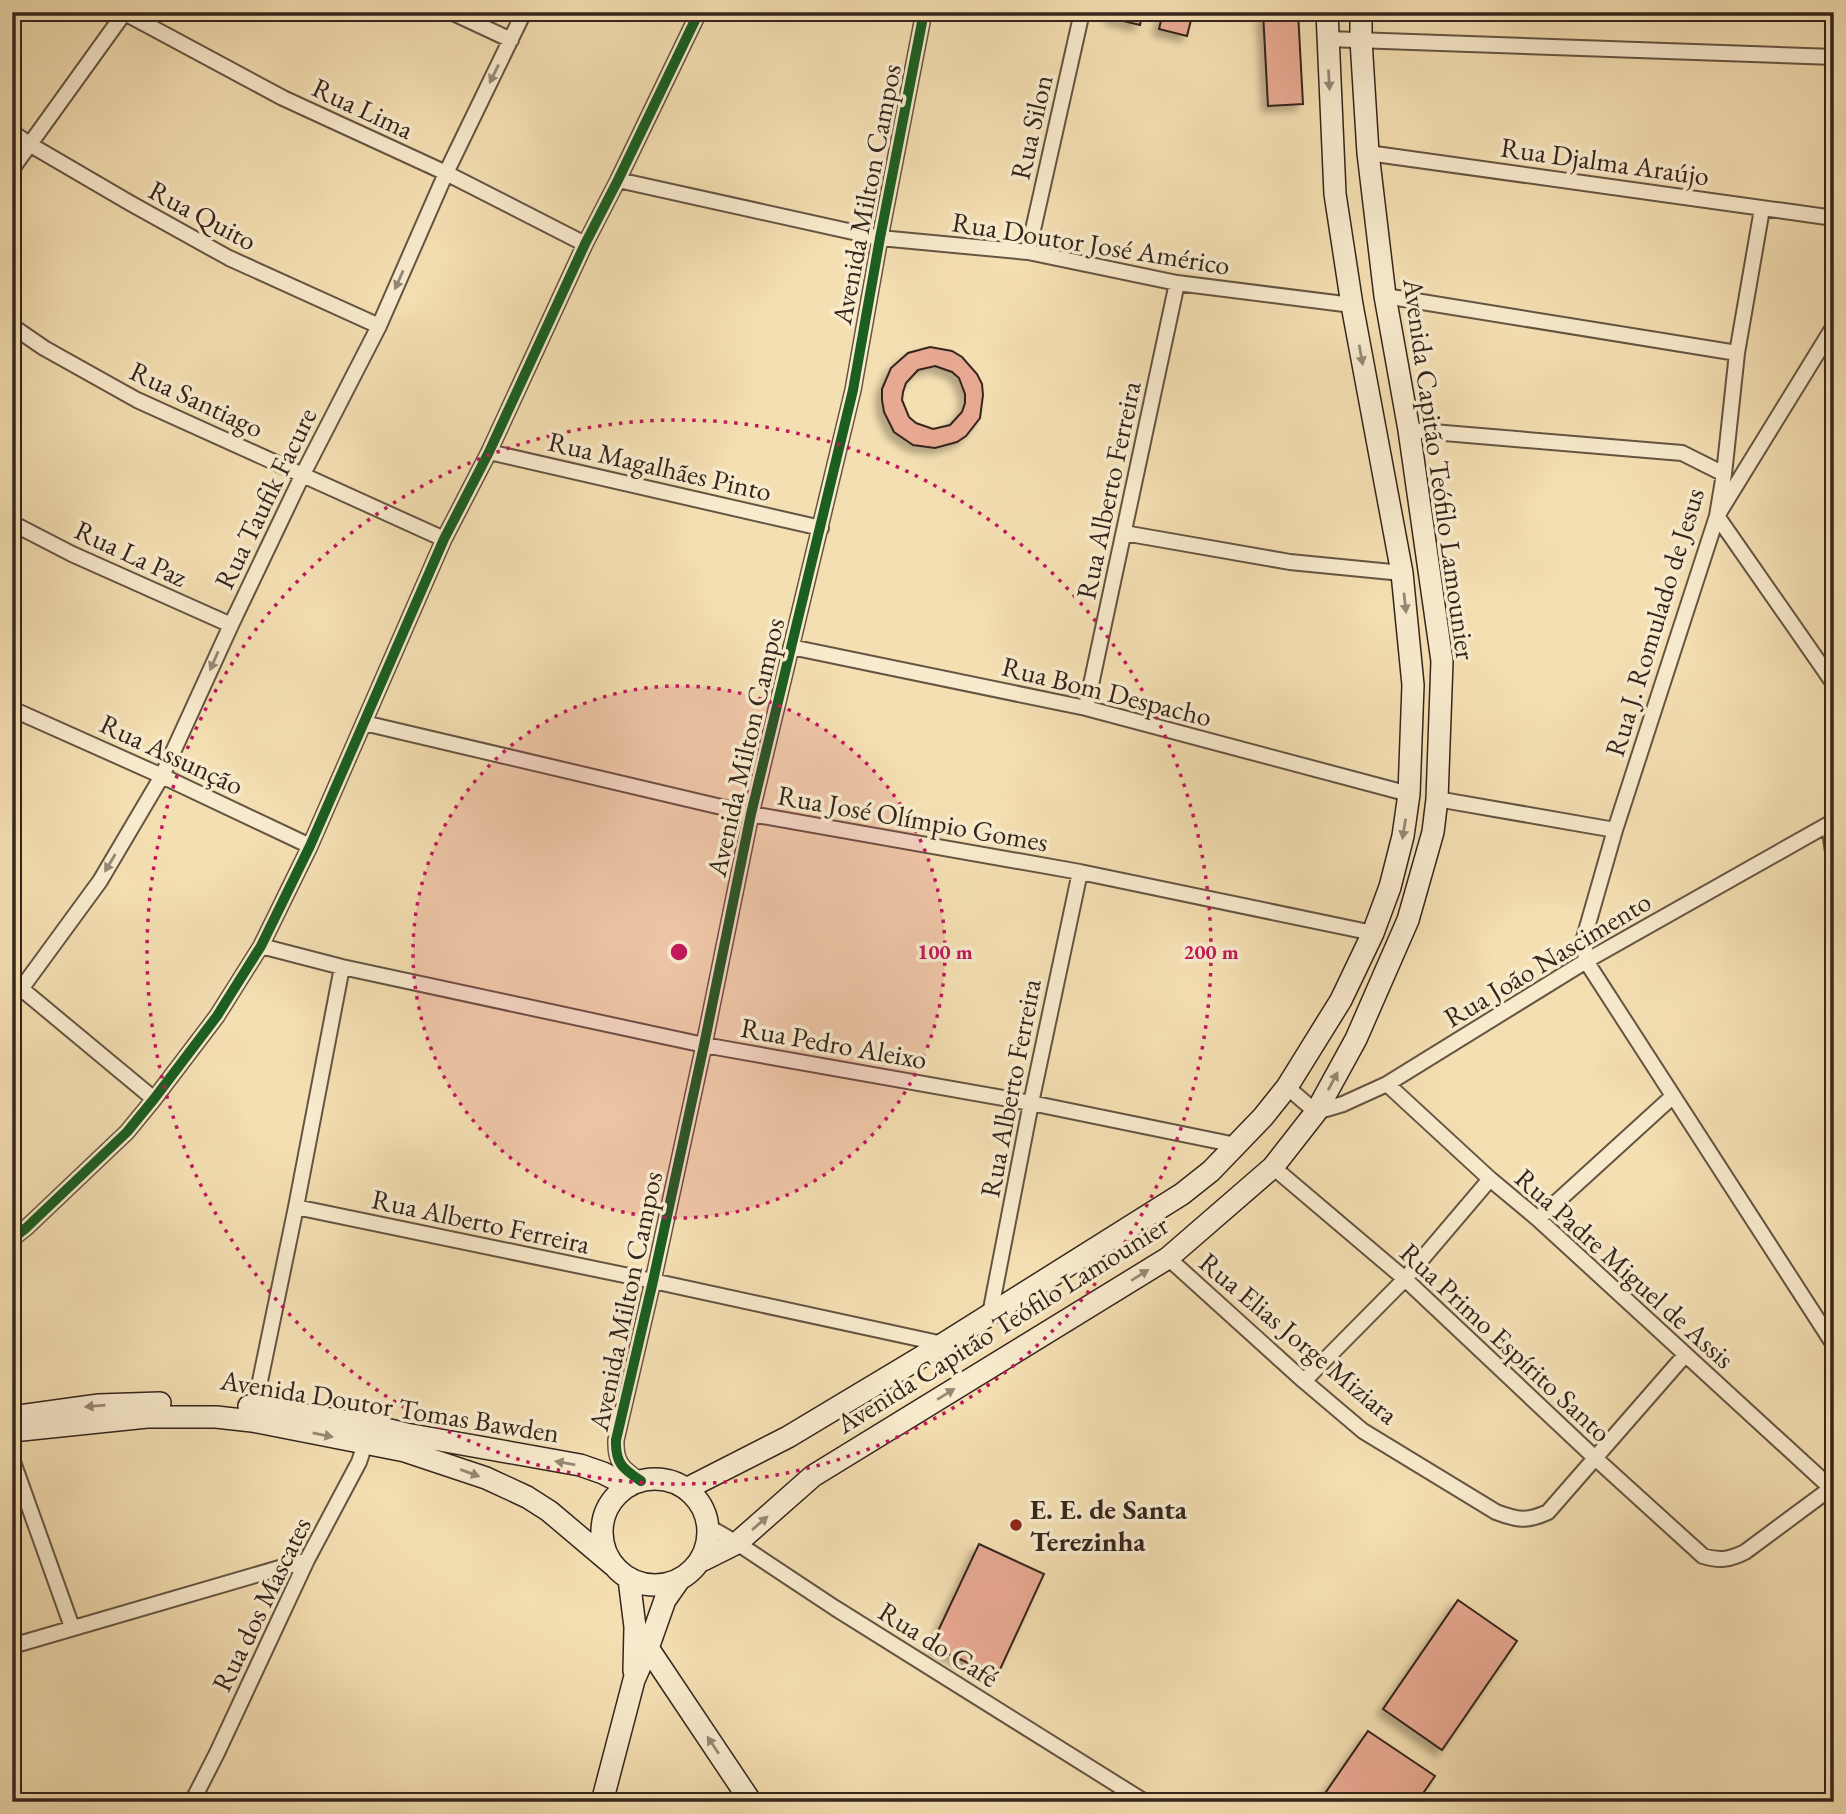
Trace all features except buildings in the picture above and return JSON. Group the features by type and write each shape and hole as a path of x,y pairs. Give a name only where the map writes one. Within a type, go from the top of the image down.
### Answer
{"main road":[{"name":"Avenida Capitão Teófilo Lamounier","path":"686,1489 788,1437 943,1344 1182,1194 1211,1171 1263,1117 1287,1087 1341,1000 1373,933 1390,887 1403,836 1409,794 1413,685 1402,573 1352,305 1335,194 1327,12"},
{"name":"Avenida Capitão Teófilo Lamounier","path":"703,1560 737,1543 813,1476 1168,1258 1273,1167 1317,1112 1356,1039 1408,920 1433,832 1437,799 1442,660 1409,430 1385,296 1368,152 1361,12"},
{"path":"1335,194 1373,187"},
{"name":"Avenida Doutor Tomas Bawden","path":"12,1417 60,1409 132,1404 217,1403 254,1414 367,1434 406,1434 580,1465 635,1484"},
{"name":"Avenida Doutor Tomas Bawden","path":"12,1431 147,1417 254,1414"},
{"name":"Avenida Doutor Tomas Bawden","path":"367,1434 405,1451 486,1478 527,1497 549,1511 621,1572"},
{"path":"602,1802 634,1680 665,1600 680,1580 703,1560 707,1541 704,1511 696,1499 676,1483 664,1480 653,1479 635,1484 615,1498 605,1514 602,1531 605,1549 621,1572 635,1627 634,1680"},
{"path":"621,1572 645,1584 663,1585 680,1580"},
{"path":"648,1648 751,1802"}],"street":[{"path":"451,12 511,40"},
{"name":"Rua Taufik Facure","path":"15,989 100,881 162,776 303,474 379,326 446,173 524,12"},
{"path":"12,1239 127,1132 217,1016 261,946 310,846 444,539 489,452 585,243 699,12"},
{"name":"Avenida Milton Campos","path":"635,1484 618,1462 616,1440 704,1045 751,814 853,390 925,12"},
{"name":"Rua Silon","path":"1028,252 1082,12"},
{"path":"12,169 124,13"},
{"name":"Rua Lima","path":"124,13 283,98 446,173 585,243"},
{"path":"1327,39 1834,57"},
{"name":"Rua Quito","path":"12,132 130,203 229,258 379,326"},
{"name":"Rua Djalma Araújo","path":"1368,152 1762,209 1834,216"},
{"name":"Rua Doutor José Américo","path":"618,180 880,238 1028,252 1177,283 1352,305"},
{"name":"Rua J. Romulado de Jesus","path":"1586,961 1584,938 1615,830 1717,516 1737,354 1762,209"},
{"name":"Rua Alberto Ferreira","path":"1086,708 1177,283"},
{"path":"1385,296 1737,354"},
{"name":"Rua Santiago","path":"12,326 44,348 136,400 444,539"},
{"path":"1834,326 1717,516 1834,684"},
{"path":"1409,430 1682,453 1724,474"},
{"name":"Rua Magalhães Pinto","path":"489,452 821,528"},
{"name":"Rua La Paz","path":"12,523 72,554 231,625"},
{"path":"1124,533 1290,562 1402,573"},
{"name":"Rua Bom Despacho","path":"791,647 1086,708 1409,794"},
{"name":"Rua Assunção","path":"12,709 310,846"},
{"name":"Rua José Olímpio Gomes","path":"365,723 751,814 1080,872 1373,933"},
{"path":"1437,799 1615,830"},
{"path":"1832,822 1834,859"},
{"name":"Rua João Nascimento","path":"1317,1112 1343,1104 1387,1084 1586,961 1832,822"},
{"name":"Rua Alberto Ferreira","path":"990,1314 1080,872"},
{"name":"Rua Pedro Aleixo","path":"261,946 342,967 704,1045 1031,1103 1236,1145"},
{"path":"1586,961 1834,1345"},
{"path":"254,1414 342,967"},
{"path":"15,989 154,1099"},
{"name":"Rua Padre Miguel de Assis","path":"1387,1084 1490,1180 1538,1219 1833,1487"},
{"path":"1287,1087 1317,1112"},
{"path":"1538,1219 1672,1097"},
{"name":"Rua Primo Espírito Santo","path":"1273,1167 1405,1279 1703,1556 1717,1561 1732,1559 1833,1487"},
{"path":"1304,1381 1405,1279 1490,1180"},
{"name":"Rua Alberto Ferreira","path":"296,1207 943,1344"},
{"name":"Rua Elias Jorge Miziara","path":"1168,1258 1304,1381 1363,1430 1496,1512 1520,1519 1533,1519 1548,1512 1594,1457"},
{"path":"1594,1457 1685,1355"},
{"name":"Rua dos Mascates","path":"191,1802 217,1753 307,1560 353,1474 367,1434"},
{"path":"12,1459 72,1627"},
{"name":"Rua do Café","path":"707,1527 737,1543 835,1608 1145,1802"},
{"path":"12,1646 307,1560"}],"cycle path":[{"path":"12,1239 127,1132 217,1016 261,946 310,846 444,539 489,452 585,244 699,12"},
{"path":"641,1481 621,1465 616,1440 704,1045 751,814 853,390 924,12"}],"place":[{"name":"E. E. de Santa Terezinha","path":"1016,1525"}]}
